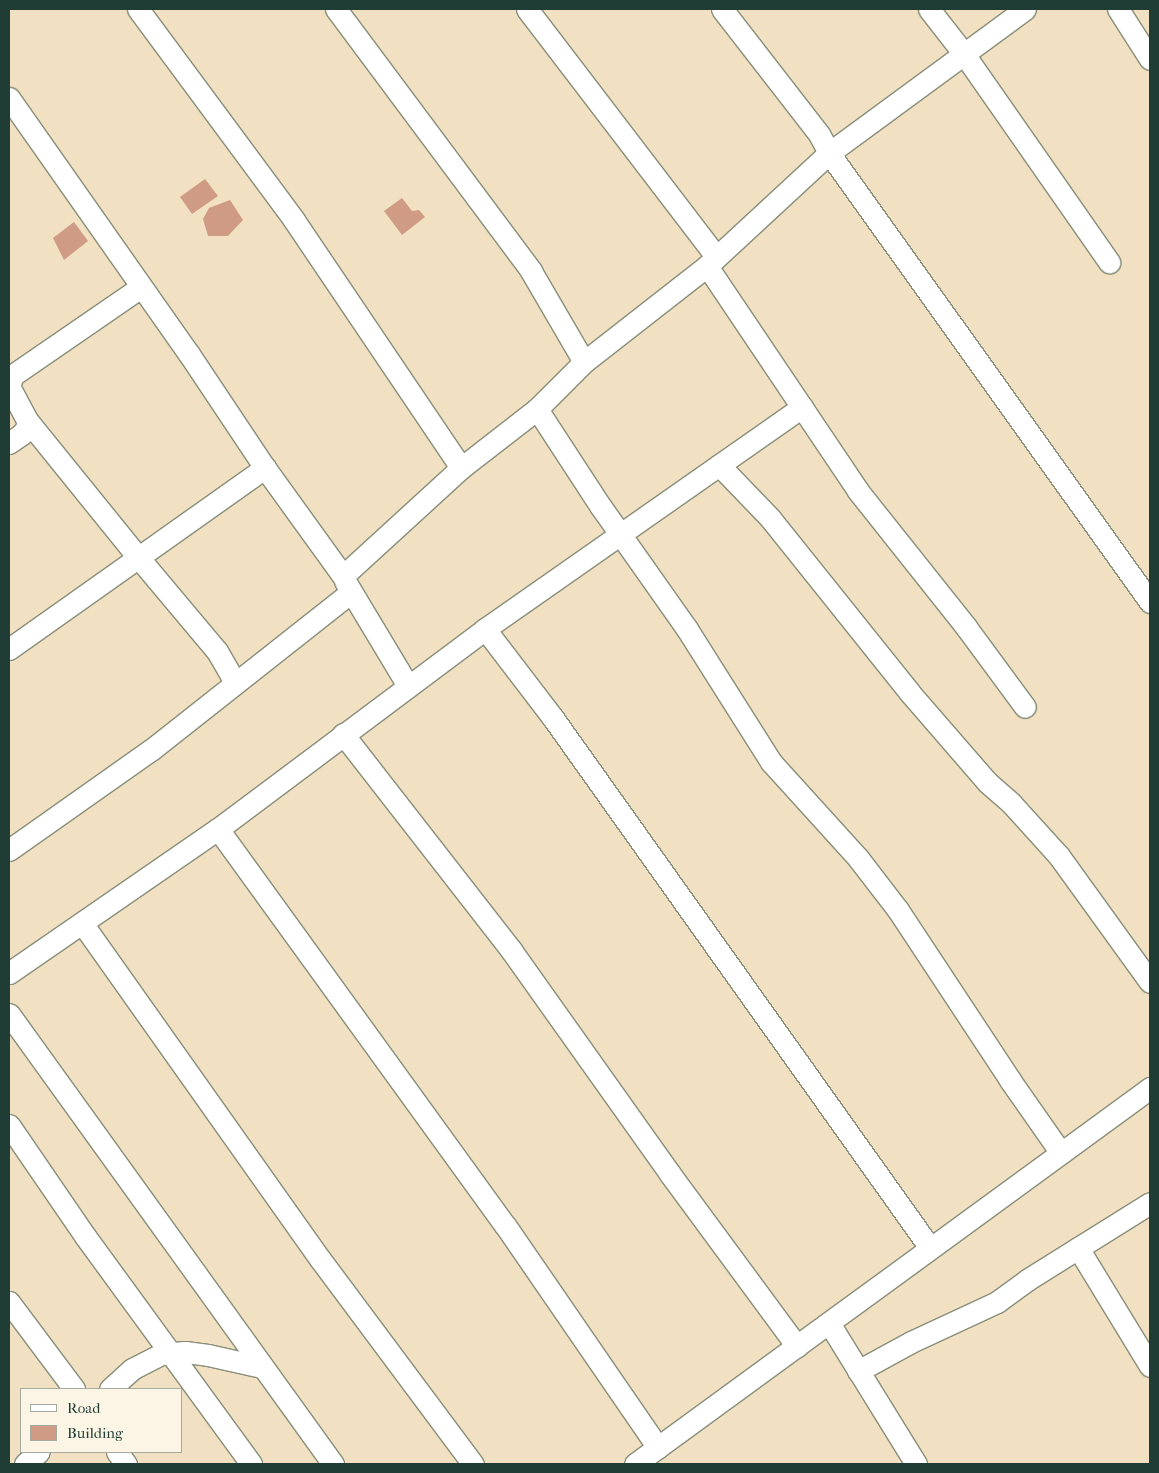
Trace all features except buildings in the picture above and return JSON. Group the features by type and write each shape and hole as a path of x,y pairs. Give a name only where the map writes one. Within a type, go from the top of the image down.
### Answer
{"street":[{"path":"138,9 294,220 462,468"},
{"path":"336,9 531,271 584,362"},
{"path":"527,9 711,261 802,407 858,491 966,627 1025,707"},
{"path":"722,9 819,134 830,153 1150,602"},
{"path":"929,9 964,54 1110,262"},
{"path":"9,850 151,750 235,682 347,584 462,468 537,409 584,362 711,261 830,153 1025,9"},
{"path":"1118,9 1150,59"},
{"path":"9,98 347,584 408,686"},
{"path":"141,287 13,375 9,386 27,420 138,558 217,651 235,682"},
{"path":"9,973 218,829 485,629 802,407"},
{"path":"537,409 620,534 687,629 771,762 858,858 898,910 1010,1080 1061,1153"},
{"path":"9,443 22,434 27,427 27,420"},
{"path":"719,465 770,518 910,693 976,769 1011,803 1059,856 1150,982"},
{"path":"9,649 265,468"},
{"path":"485,629 554,718 930,1248"},
{"path":"343,734 511,950 670,1174 798,1346"},
{"path":"218,829 505,1225 658,1448"},
{"path":"82,923 320,1259 473,1464"},
{"path":"9,1014 333,1464"},
{"path":"635,1464 1150,1088"},
{"path":"9,1125 85,1236 251,1464"},
{"path":"858,1371 911,1342 976,1314 997,1302 1150,1203"},
{"path":"1078,1248 1150,1366"},
{"path":"9,1302 73,1388"},
{"path":"829,1323 916,1464"},
{"path":"111,1388 132,1369 161,1354 208,1355 262,1366"},
{"path":"25,1464 38,1453"},
{"path":"118,1453 126,1464"}]}
